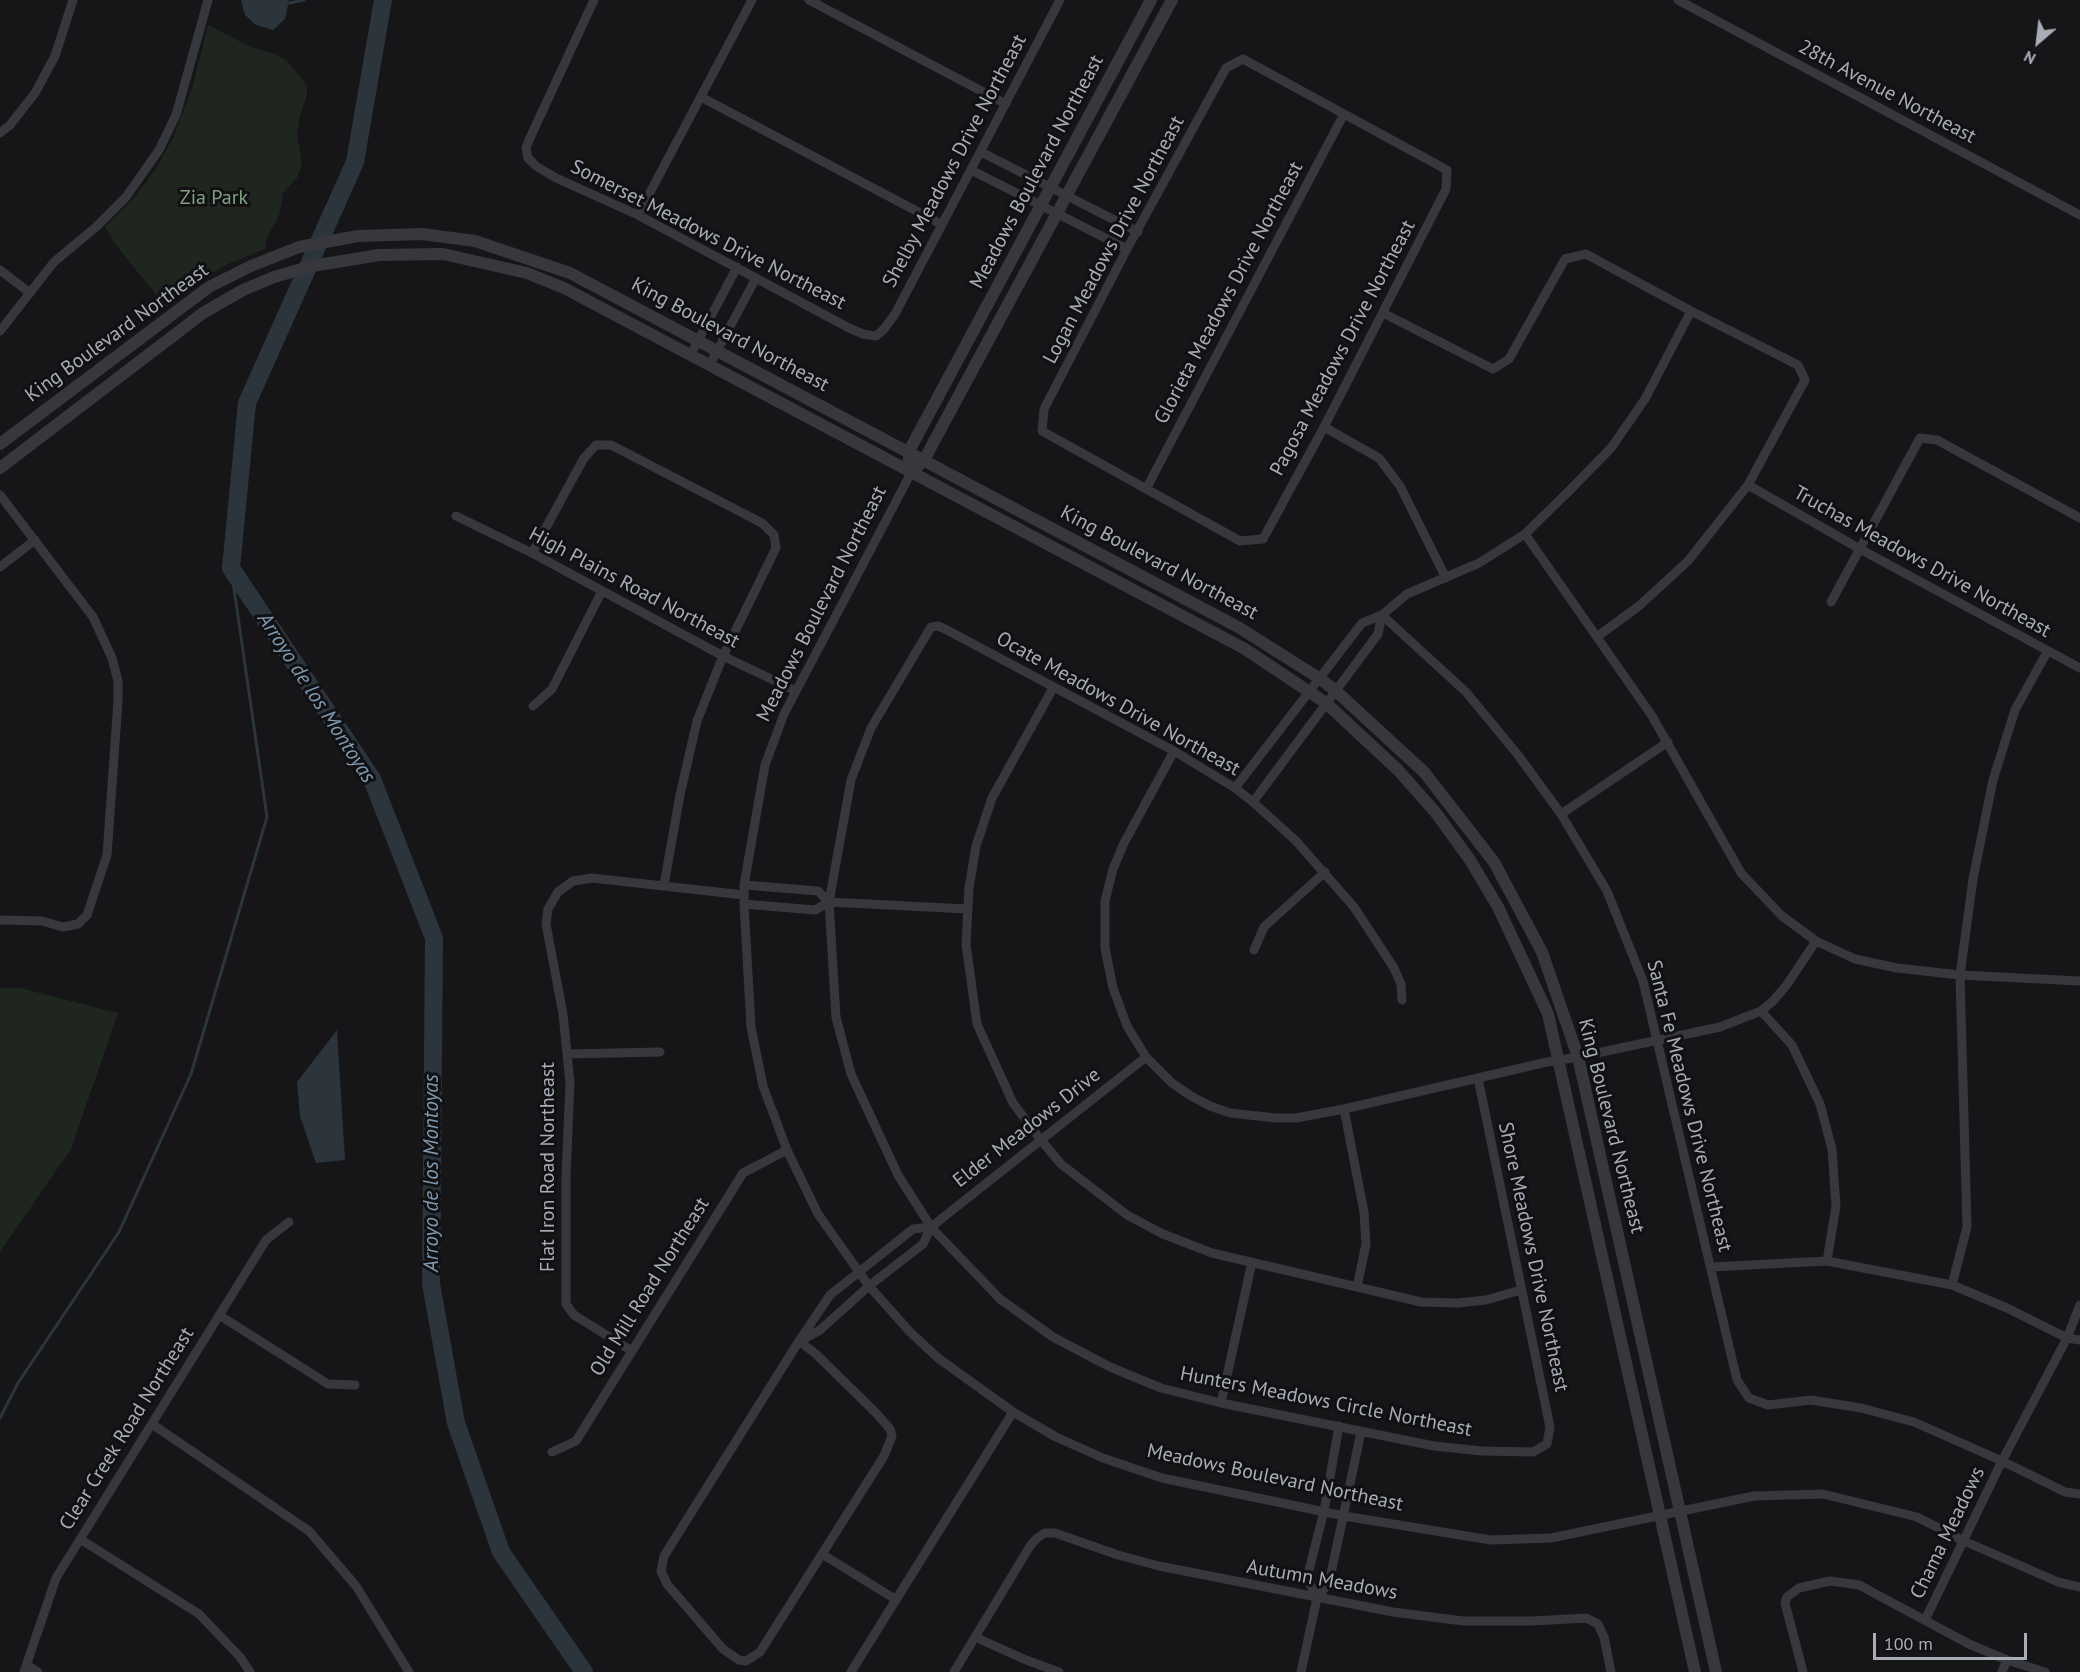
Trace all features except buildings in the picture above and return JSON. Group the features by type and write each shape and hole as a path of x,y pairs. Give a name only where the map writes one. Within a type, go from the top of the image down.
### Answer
{"street":[{"path":"0,133 35,93 55,56 73,0"},
{"path":"0,331 54,262 96,227 126,197 159,150 176,116 208,0"},
{"name":"Somerset Meadows Drive Northeast","path":"594,0 529,140 526,148 528,158 556,178 638,215 852,329 876,336"},
{"path":"638,215 752,0"},
{"path":"809,0 1006,104"},
{"name":"Shelby Meadows Drive Northeast","path":"876,336 895,314 1060,0"},
{"name":"Meadows Boulevard Northeast","path":"911,473 909,451 1151,0"},
{"name":"Meadows Boulevard Northeast","path":"1172,0 924,460 911,473 784,714 765,765 744,895 751,1027 763,1086 787,1150 818,1214 869,1286 910,1332 938,1358 1013,1412 1056,1437 1103,1458 1162,1478 1344,1516 1491,1540 1551,1538 1754,1496 1824,1494 1917,1517 1964,1541 2058,1582 2080,1587"},
{"name":"28th Avenue Northeast","path":"1678,0 2080,215"},
{"name":"Logan Meadows Drive Northeast","path":"1146,489 1042,431 1044,409 1127,249 1226,68 1243,59 1344,114"},
{"path":"701,97 941,224"},
{"name":"Pagosa Meadows Drive Northeast","path":"1146,489 1240,541 1263,539 1324,427 1446,189 1447,170 1344,114"},
{"name":"Glorieta Meadows Drive Northeast","path":"1146,489 1344,114"},
{"path":"981,152 1138,232"},
{"path":"971,170 1127,249"},
{"name":"King Boulevard Northeast","path":"0,444 210,286 251,266 290,250 345,239 422,234 475,241 570,273 1238,627 1319,678 1424,772 1494,862 1542,951 1578,1057 1716,1672"},
{"name":"King Boulevard Northeast","path":"0,468 203,313 251,287 274,277 337,261 379,255 442,254 516,270 564,288 1245,649 1326,703 1398,770 1436,813 1470,860 1498,908 1548,1014 1695,1672"},
{"path":"1383,313 1493,369 1509,358 1565,259 1586,254 1798,365 1805,380 1748,485 1688,561 1639,606 1598,636"},
{"path":"690,356 736,267"},
{"path":"0,270 30,292"},
{"path":"709,366 756,278"},
{"path":"1235,789 1362,623 1382,615 1407,594 1479,562 1525,534 1611,448 1645,399 1691,311"},
{"path":"1324,427 1378,458 1400,486 1446,578"},
{"path":"1831,602 1920,438 1937,440 2080,518"},
{"path":"532,553 584,458 596,445 611,445 762,523 774,535 776,548 723,656 697,721 664,885"},
{"name":"Truchas Meadows Drive Northeast","path":"1748,485 1860,549 2080,668"},
{"path":"0,495 93,617 104,636 118,681 107,855 87,915 78,924 63,927 42,921 0,920"},
{"name":"High Plains Road Northeast","path":"456,516 532,553 723,656 796,691"},
{"path":"1525,534 1598,636 1668,742 1742,873 1782,916 1816,941 1855,959 1897,968 1960,975 2080,981"},
{"path":"0,567 35,540"},
{"path":"533,706 552,689 602,591"},
{"path":"1253,802 1378,634 1382,615"},
{"name":"Santa Fe Meadows Drive Northeast","path":"1382,615 1466,692 1518,755 1561,814 1607,891 1643,981 1737,1380 1749,1398 1768,1405 1811,1400 1861,1408 1914,1422 2002,1461"},
{"name":"Ocate Meadows Drive Northeast","path":"931,627 938,626 945,629 1174,751 1253,802 1296,841 1354,906 1394,968 1401,984 1402,1000"},
{"name":"Hunters Meadows Circle Northeast","path":"931,627 871,728 851,780 829,902 836,1017 851,1074 898,1175 931,1227 1000,1299 1053,1337 1110,1367 1161,1388 1221,1403 1434,1446 1482,1451 1533,1452 1547,1444"},
{"path":"1952,1285 1967,1227 1960,975 1973,879 1993,780 2015,710 2048,652"},
{"path":"1053,688 992,798 976,846 967,909 966,944 977,1024 1013,1103 1040,1139 1061,1164 1127,1215 1163,1234 1212,1253 1421,1302 1457,1303 1486,1300 1521,1290"},
{"path":"1561,814 1668,742"},
{"path":"1174,751 1124,843 1113,870 1105,901 1105,948 1113,988 1127,1026 1146,1057 1172,1083 1191,1096 1230,1113 1253,1117 1286,1118 1344,1109 1559,1060 1719,1027 1761,1011 1773,1001 1786,986 1816,941"},
{"path":"1254,950 1264,927 1325,872"},
{"name":"Flat Iron Road Northeast","path":"632,1351 573,1315 566,1304 566,1176 570,1083 563,1014 546,924 548,909 558,892 573,881 592,879 744,895"},
{"path":"744,895 818,891 829,902"},
{"path":"744,895 815,910 829,902 967,909"},
{"path":"1761,1011 1792,1045 1821,1104 1832,1149 1836,1206 1827,1261"},
{"path":"567,1054 660,1052"},
{"name":"Elder Meadows Drive","path":"931,1227 1146,1057"},
{"name":"Shore Meadows Drive Northeast","path":"1478,1078 1550,1427 1547,1444"},
{"path":"1344,1109 1364,1212 1366,1244 1357,1287"},
{"name":"Old Mill Road Northeast","path":"552,1452 576,1441 743,1173 787,1150"},
{"name":"Clear Creek Road Northeast","path":"25,1669 56,1578 266,1240 289,1222"},
{"path":"799,1341 816,1354 878,1414 890,1429 892,1436 884,1456 760,1652 746,1661 739,1660 723,1648 667,1584 662,1575 661,1565 664,1556 799,1341 830,1295 913,1229 931,1227 924,1244 869,1286 820,1330 799,1341"},
{"path":"1711,1267 1827,1261 1952,1285 2007,1308 2067,1338 2080,1340"},
{"path":"1221,1403 1252,1262"},
{"name":"Chama Meadows","path":"1925,1620 2002,1461 2067,1338 2080,1305"},
{"path":"219,1315 328,1384 355,1385"},
{"path":"851,1672 1013,1412"},
{"path":"152,1424 309,1531 356,1587 408,1672"},
{"path":"1317,1598 1307,1578 1324,1510 1339,1426"},
{"path":"1301,1672 1317,1598 1329,1583 1361,1432"},
{"path":"2002,1461 2065,1492 2080,1494"},
{"name":"Autumn Meadows","path":"975,1637 1030,1546 1045,1533 1055,1533 1118,1555 1159,1566 1393,1612 1463,1621 1586,1618 1598,1624 1604,1637 1611,1672"},
{"path":"80,1539 199,1614 240,1657 250,1672"},
{"path":"822,1554 895,1599"},
{"path":"1803,1672 1785,1603 1787,1597 1799,1588 1830,1581 1859,1585 1969,1644 2007,1660 2045,1672"},
{"path":"954,1672 975,1637 1059,1672"},
{"path":"2002,1672 2007,1660"},
{"path":"25,1669 38,1672"}],"green space":[{"name":"Zia Park","path":"208,25 253,48 273,53 286,60 307,85 307,95 300,115 297,135 302,163 297,178 283,193 279,216 267,237 265,249 228,264 207,276 166,307 116,245 105,227 135,197 157,167 174,136 192,88"},
{"path":"0,988 20,988 118,1013 71,1149 0,1252"}],"shaded area":[{"path":"241,0 289,0 285,19 273,30 256,25 245,15"},
{"path":"337,1030 345,1160 316,1163 300,1116 297,1082"}],"waterway":[{"path":"289,3 304,0"},
{"name":"Arroyo de los Montoyas","path":"383,0 355,162 247,403 231,568 372,779 434,938 431,1284 456,1423 501,1552 584,1672"},
{"path":"0,1418 18,1383 119,1232 191,1074 267,817 231,568"}]}
